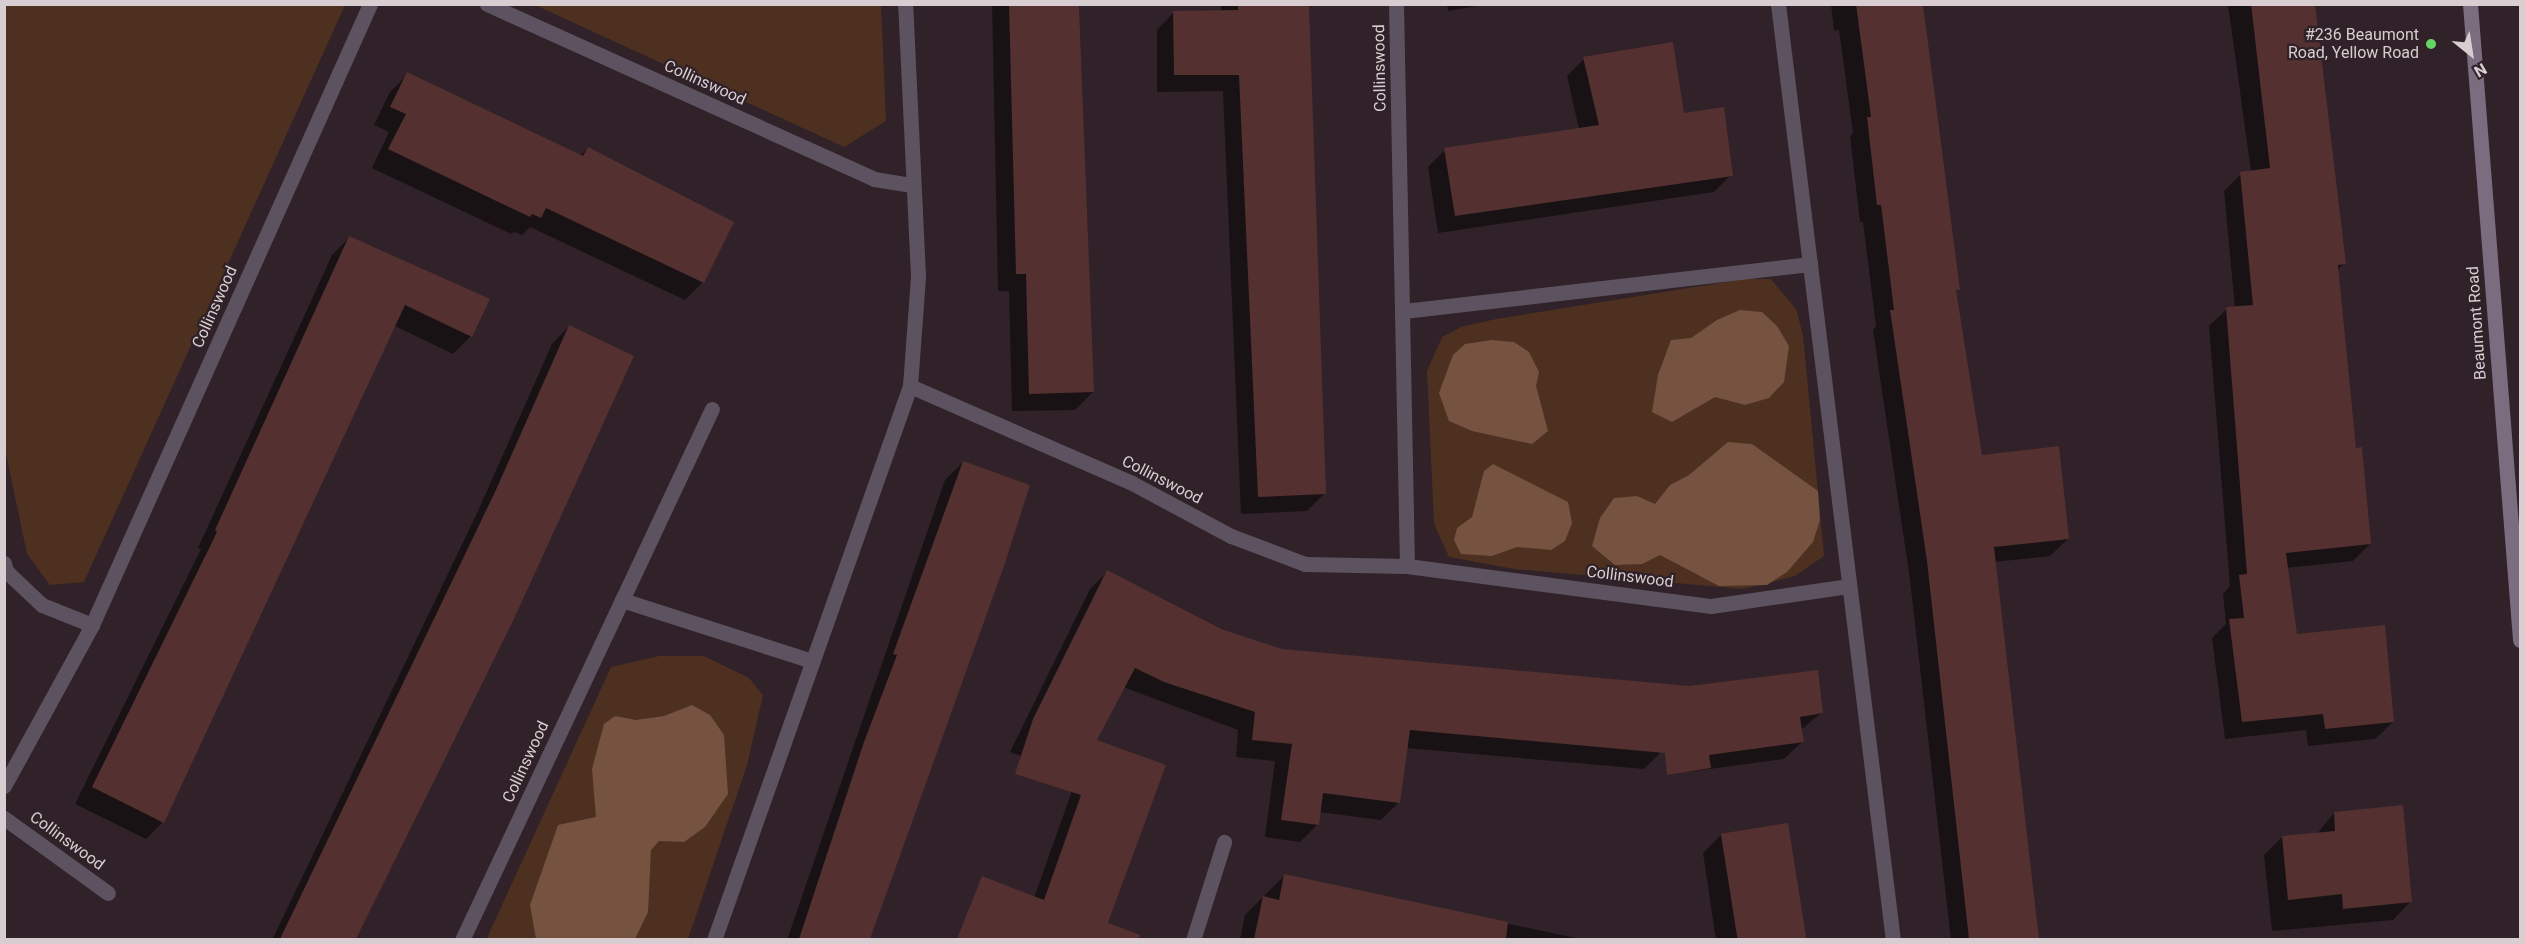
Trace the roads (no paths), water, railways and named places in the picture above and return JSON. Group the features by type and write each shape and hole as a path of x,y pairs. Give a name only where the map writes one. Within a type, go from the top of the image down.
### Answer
{"street":[{"name":"Collinswood","path":"4,786 92,625 370,4"},
{"name":"Collinswood","path":"488,4 874,179 910,184"},
{"path":"714,939 910,386 918,276 910,184 905,4"},
{"name":"Collinswood","path":"1396,4 1404,311 1407,566"},
{"path":"1778,4 1893,939"},
{"name":"Beaumont Road","path":"2470,4 2520,640"},
{"path":"1404,311 1810,264"},
{"name":"Collinswood","path":"910,386 1132,483 1231,536 1305,564 1407,566 1711,606 1848,586"},
{"name":"Collinswood","path":"462,939 712,410"},
{"path":"4,563 6,571 42,605 92,625"},
{"path":"622,600 812,661"},
{"name":"Collinswood","path":"4,818 108,893"},
{"path":"1193,939 1224,842"}],"place":[{"name":"#236 Beaumont Road, Yellow Road","path":"2431,44"}]}
